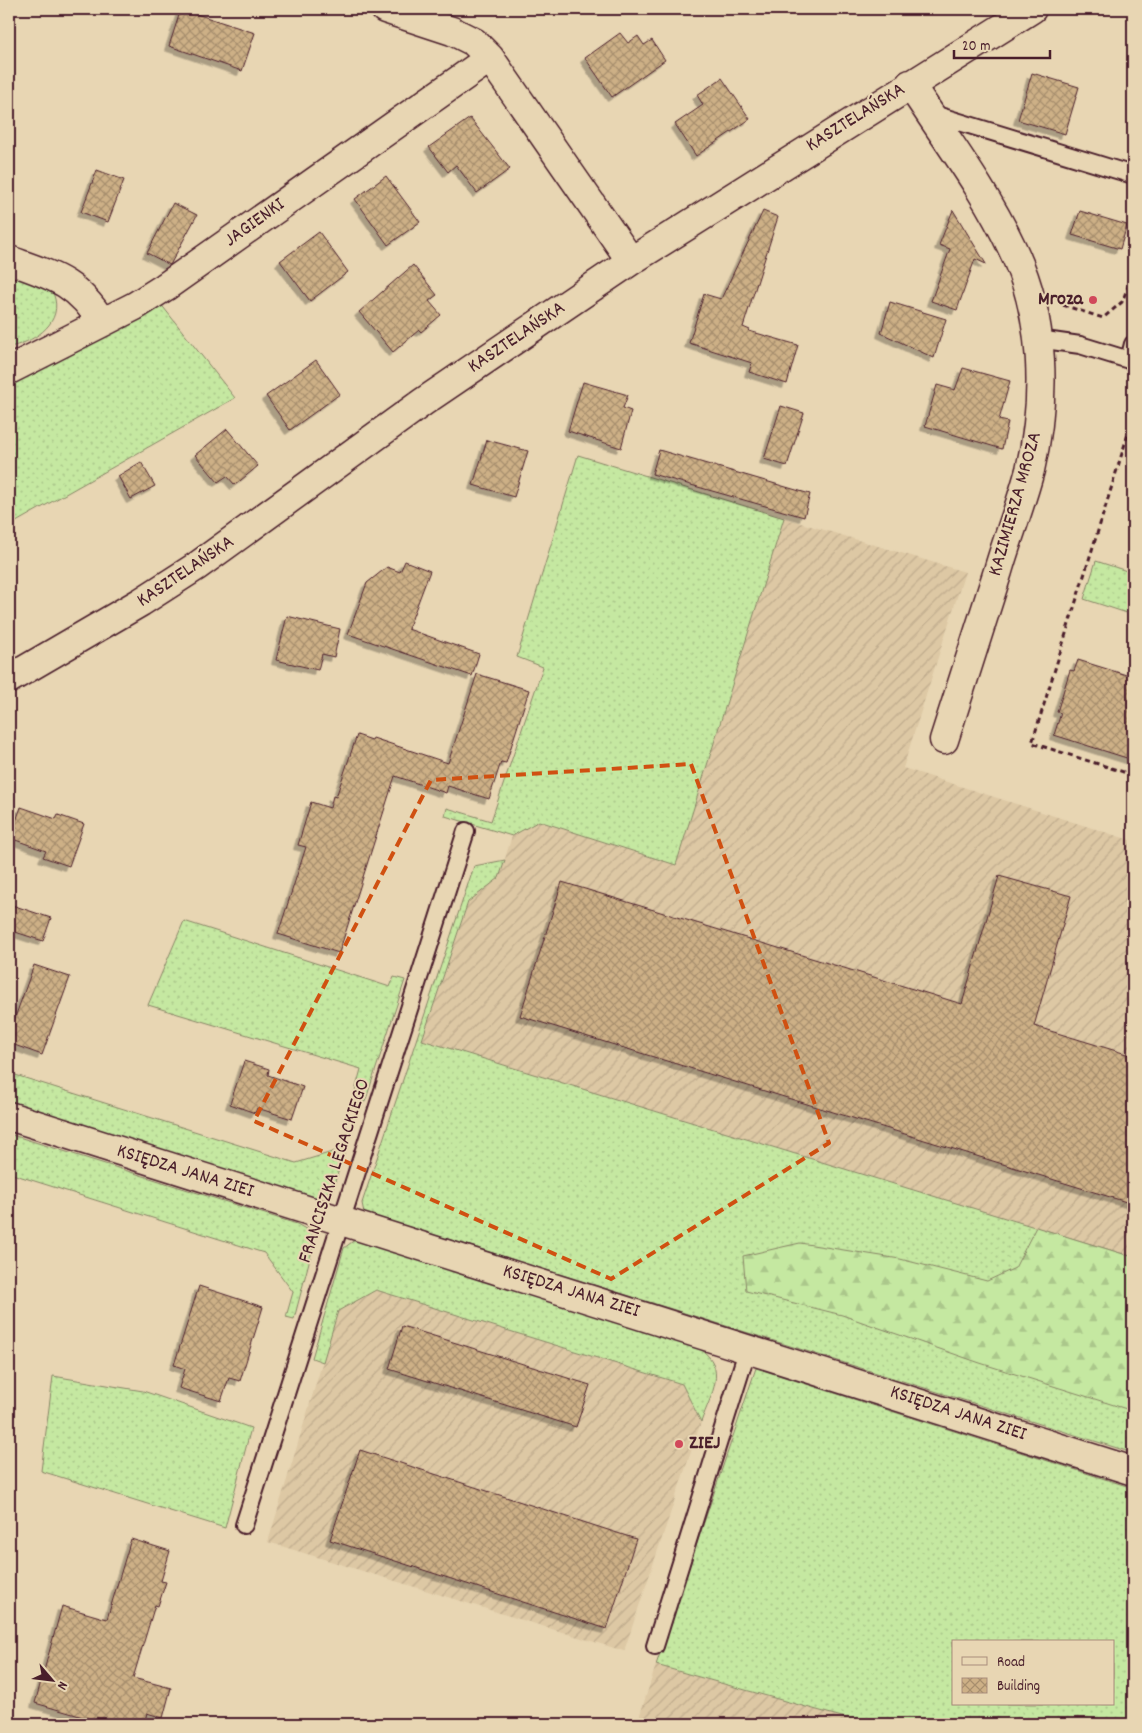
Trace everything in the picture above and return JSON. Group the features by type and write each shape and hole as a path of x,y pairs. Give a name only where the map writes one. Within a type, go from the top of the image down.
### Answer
{"street":[{"path":"385,9 452,31 474,42 490,58 631,261"},
{"name":"KASZTELAŃSKA","path":"9,679 141,602 197,566 423,402 631,261 1032,9"},
{"name":"JAGIENKI","path":"9,370 165,287 490,58"},
{"name":"KAZIMIERZA MROZA","path":"910,84 993,212 1013,249 1030,298 1038,339 1041,388 1039,422 1030,470 944,740"},
{"path":"9,260 51,275 74,287 90,303 102,322"},
{"name":"KSIĘDZA JANA ZIEI","path":"9,1116 1133,1470"}],"lane":[{"path":"929,113 1133,175"},
{"path":"1038,339 1080,345 1129,360 1133,344"},
{"name":"FRANCISZKA LEGACKIEGO","path":"244,1525 466,831"},
{"path":"655,1646 748,1348"}],"path":[{"path":"1056,303 1103,318 1122,302 1133,274"},
{"path":"1133,418 1032,743 1133,774"}],"highlighted area":[{"path":"691,764 829,1143 611,1279 254,1121 431,780"}],"shaded area":[{"path":"784,518 965,572 903,768 1133,841 1133,1257 422,1040 468,902 499,878 512,836 539,821 676,865"},
{"path":"376,1290 682,1384 701,1422 624,1651 268,1542 338,1311"},
{"path":"656,1665 867,1724 637,1724"}],"green space":[{"path":"9,267 47,280 54,297 56,309 49,325 42,332 26,342 9,347"},
{"path":"160,303 235,398 9,526 9,381"},
{"path":"578,455 784,518 676,865 539,821 512,836 445,816 447,808 491,821 543,667 517,657"},
{"path":"1096,561 1133,573 1133,615 1084,599"},
{"path":"505,860 499,878 468,902 422,1040 1133,1257 1133,1453 364,1213 362,1203 474,866"},
{"path":"184,921 390,987 394,977 405,980 365,1102 353,1099 361,1069 148,1005"},
{"path":"9,1073 296,1163 339,1150 345,1152 332,1190 315,1198 9,1101"},
{"path":"9,1134 297,1224 311,1232 314,1243 294,1319 286,1317 293,1292 264,1253 9,1173"},
{"path":"1036,1227 1133,1257 1133,1411 980,1363 842,1315 746,1291 743,1256 800,1243 900,1259 987,1281 1015,1268"},
{"path":"356,1239 699,1348 708,1356 713,1364 715,1373 713,1392 701,1422 682,1384 376,1290 338,1311 323,1362 312,1358 344,1248"},
{"path":"756,1368 1133,1488 1133,1724 867,1724 656,1665"},
{"path":"53,1376 143,1391 251,1428 225,1528 41,1471"}],"building":[{"path":"181,9 255,33 242,71 169,46"},
{"path":"620,33 628,43 638,36 644,45 652,40 665,60 612,97 585,58"},
{"path":"1032,73 1079,87 1065,134 1018,120"},
{"path":"722,78 750,119 696,156 675,124 703,105 697,95"},
{"path":"470,118 510,169 477,193 456,165 448,172 429,147"},
{"path":"97,170 124,180 108,222 81,212"},
{"path":"386,176 420,222 388,245 355,199"},
{"path":"173,203 197,215 170,265 147,253"},
{"path":"953,210 986,264 975,259 957,310 931,301 950,249 939,245"},
{"path":"763,211 778,217 743,327 749,331 798,345 787,384 749,372 752,363 689,343 704,294 721,299"},
{"path":"1080,211 1127,225 1120,249 1072,235"},
{"path":"319,232 348,272 310,301 280,261"},
{"path":"413,265 437,295 429,301 441,315 421,332 419,330 393,352 359,312"},
{"path":"890,302 946,319 934,358 881,333"},
{"path":"316,360 340,394 290,430 266,396"},
{"path":"963,368 1010,381 999,420 1008,422 1002,449 925,426 937,385 955,390"},
{"path":"583,382 628,395 623,408 631,411 621,448 568,431"},
{"path":"781,406 804,413 787,466 764,459"},
{"path":"227,429 258,466 235,485 227,476 218,482 195,455"},
{"path":"487,440 528,451 514,497 473,485"},
{"path":"659,450 810,494 804,517 652,474"},
{"path":"141,462 155,486 131,499 118,476"},
{"path":"405,561 430,571 408,629 479,654 472,676 348,634 367,583 387,567 400,572"},
{"path":"287,616 340,629 334,657 322,654 318,670 276,660"},
{"path":"1078,660 1133,677 1133,760 1054,735 1061,713 1057,712 1070,670 1074,671"},
{"path":"477,674 529,690 506,763 501,762 489,799 448,786 446,793 395,776 339,953 278,934 306,847 298,845 311,802 330,808 333,796 336,797 357,735 372,740 373,738 448,763"},
{"path":"21,807 56,819 58,815 84,824 69,866 43,857 46,851 10,838"},
{"path":"999,876 1071,896 1034,1026 1133,1056 1133,1204 520,1016 562,882 962,1004"},
{"path":"9,904 51,918 43,941 9,930"},
{"path":"34,965 70,977 42,1055 9,1043 9,1034"},
{"path":"244,1061 269,1069 268,1075 303,1087 292,1119 257,1108 255,1113 230,1104"},
{"path":"199,1286 263,1307 240,1381 229,1378 221,1401 179,1388 185,1369 174,1365"},
{"path":"402,1326 590,1385 576,1427 389,1369"},
{"path":"360,1450 636,1539 607,1629 330,1540"},
{"path":"131,1539 170,1551 161,1581 166,1582 158,1606 155,1605 133,1678 171,1688 163,1718 147,1713 144,1724 107,1724 35,1703 62,1606 107,1619"}],"place":[{"name":"Mroza","path":"1093,300"},
{"name":"ZIEJ","path":"679,1444"}]}
